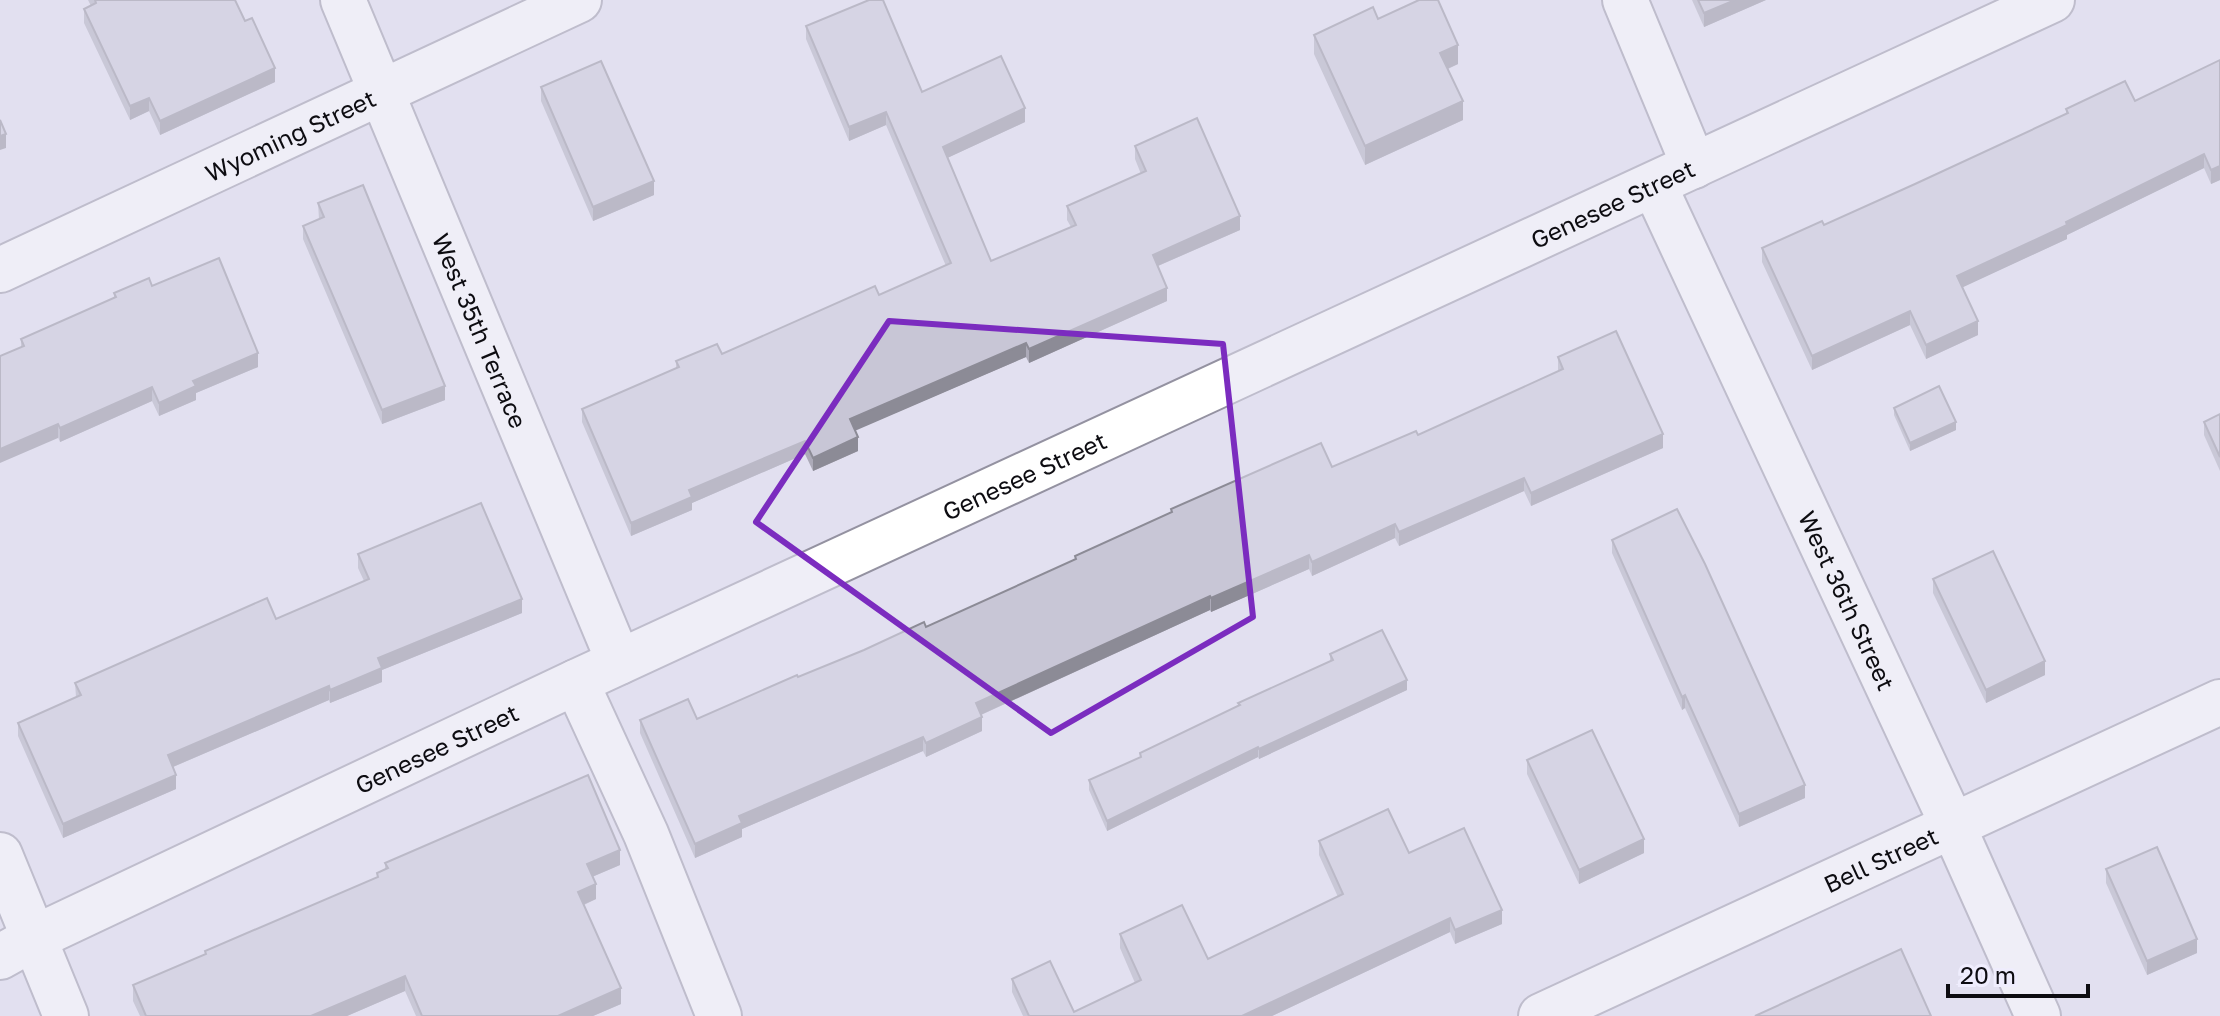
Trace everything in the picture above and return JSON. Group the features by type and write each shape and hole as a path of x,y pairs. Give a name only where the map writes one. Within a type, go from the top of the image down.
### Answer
{"street":[{"name":"West 35th Terrace","path":"343,0 619,662"},
{"name":"Wyoming Street","path":"0,270 579,0"},
{"path":"1625,0 1694,166"},
{"name":"Genesee Street","path":"17,947 576,682 2052,0"},
{"name":"West 36th Street","path":"1654,185 1953,826 2038,1016"},
{"path":"576,682 646,834 719,1016"},
{"name":"Bell Street","path":"1541,1016 2220,702"},
{"path":"0,855 17,947 66,1016"}],"highlighted area":[{"path":"889,321 1223,344 1253,617 1051,733 756,522"}],"building":[{"path":"95,0 235,0 245,21 252,18 275,68 160,121 149,98 130,106 84,9 96,3"},
{"path":"869,0 883,0 922,92 1001,56 1025,108 943,147 991,261 1076,225 1067,206 1146,171 1135,146 1197,118 1240,216 1153,255 1167,288 1029,349 1026,343 850,419 858,437 813,458 805,441 689,490 692,497 631,523 582,409 679,367 676,361 717,344 722,354 875,286 879,295 951,263 886,112 849,127 806,26"},
{"path":"1419,0 1438,0 1458,45 1440,53 1463,101 1365,146 1314,35 1373,7 1378,19"},
{"path":"1698,0 1735,0 1704,13"},
{"path":"2220,60 2220,166 2211,170 2204,154 2066,222 2067,225 1957,276 1978,321 1926,345 1910,311 1812,356 1762,248 1822,221 1824,225 1915,184 2068,113 2066,109 2125,81 2135,101"},
{"path":"601,61 654,181 593,207 541,87"},
{"path":"0,120 6,134 0,136"},
{"path":"363,185 445,386 382,410 303,226 324,217 318,203"},
{"path":"219,258 258,353 193,381 196,386 159,403 152,387 60,428 58,424 0,449 0,356 24,346 21,339 116,297 114,293 149,278 152,286"},
{"path":"1616,331 1663,434 1531,493 1524,478 1399,532 1395,524 1312,562 1309,555 1210,596 976,703 982,717 926,743 923,737 739,816 742,823 695,844 640,720 688,699 697,719 924,622 926,627 1076,559 1075,556 1172,512 1171,509 1321,443 1332,467 1416,431 1418,435 1563,369 1558,357"},
{"path":"1939,386 1956,422 1910,443 1894,408"},
{"path":"2220,414 2220,457 2204,422"},
{"path":"481,503 522,599 378,658 382,668 330,690 329,686 168,755 176,775 63,824 18,723 81,695 75,683 267,598 276,619 369,579 358,554"},
{"path":"1677,509 1805,785 1739,814 1685,695 1682,697 1612,540"},
{"path":"1993,551 2045,661 1986,690 1933,579"},
{"path":"1382,630 1407,680 1258,747 1107,821 1089,780 1141,757 1140,753 1240,705 1238,703 1333,660 1330,654"},
{"path":"1592,730 1644,839 1579,870 1527,760"},
{"path":"588,775 620,850 587,864 596,884 578,892 621,988 558,1016 422,1016 405,976 311,1016 146,1016 133,985 378,877 377,873 388,868 385,863"},
{"path":"1388,809 1409,853 1464,828 1502,910 1455,930 1450,918 1242,1016 1029,1016 1012,979 1050,961 1074,1012 1141,980 1120,934 1182,905 1208,959 1343,894 1319,841"},
{"path":"2157,847 2197,939 2147,961 2106,869"},
{"path":"1901,949 1931,1016 1755,1016"}]}
